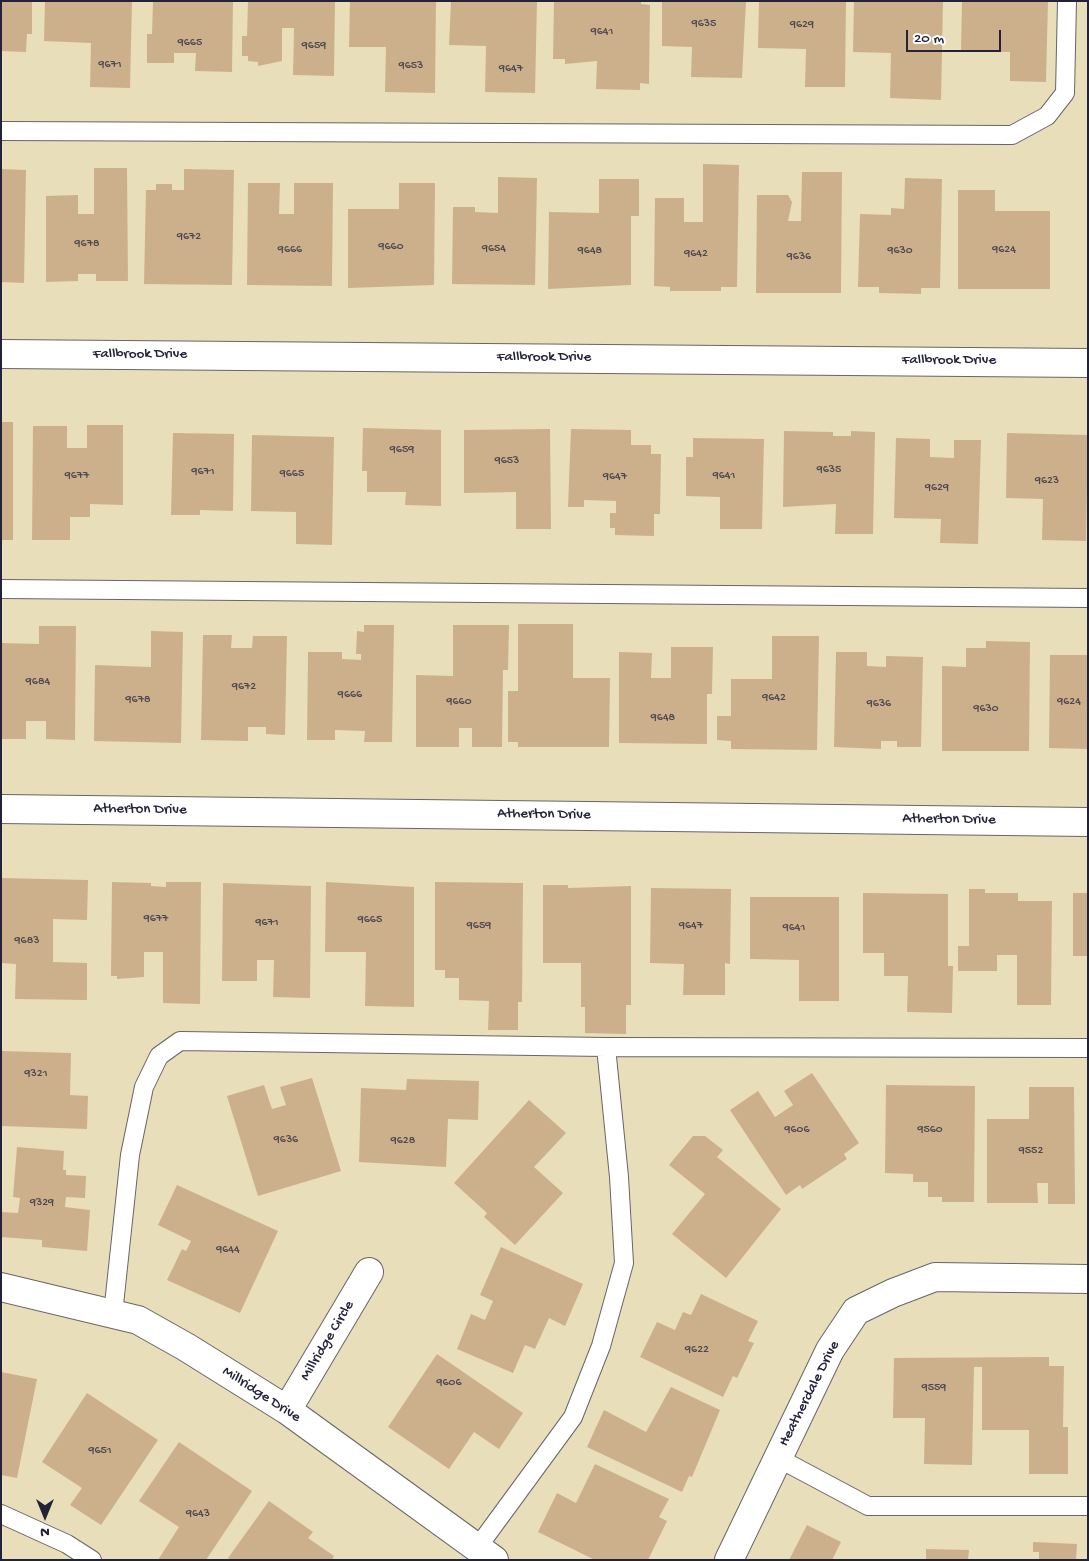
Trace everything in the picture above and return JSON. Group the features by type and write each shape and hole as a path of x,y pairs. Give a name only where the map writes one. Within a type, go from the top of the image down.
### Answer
{"street":[{"name":"Fallbrook Drive","path":"1,354 1088,363"},
{"name":"Atherton Drive","path":"1,809 1088,822"},
{"name":"Millridge Circle","path":"287,1410 369,1272"},
{"name":"Heatherdale Drive","path":"729,1560 830,1350 856,1311 892,1293 935,1277 1088,1279"},
{"name":"Millridge Drive","path":"1,1287 138,1320 186,1347 287,1410 486,1554"}],"lane":[{"path":"1,130 1012,135 1047,116 1065,93 1067,1"},
{"path":"1,589 1088,598"},
{"path":"113,1314 130,1155 144,1087 159,1056 180,1041 606,1047 1088,1048"},
{"path":"486,1554 573,1417 601,1346 624,1263 619,1177 606,1047"},
{"path":"778,1458 868,1506 1088,1506"},
{"path":"1,1514 67,1544 92,1560"}],"building":[{"path":"1,1 32,1 32,34 27,34 26,52 1,51"},
{"path":"45,1 132,1 130,88 90,87 91,43 44,41"},
{"path":"153,1 233,1 232,72 195,71 196,53 174,53 174,63 147,63 147,34 152,34"},
{"path":"248,1 335,1 334,76 293,75 294,28 282,28 282,61 258,66 258,62 248,61 248,56 242,56 242,36 247,36"},
{"path":"350,1 436,1 435,93 385,92 386,47 349,47"},
{"path":"451,1 537,1 535,93 485,92 486,46 449,45"},
{"path":"554,1 641,1 641,4 650,5 649,84 640,83 640,90 596,89 597,61 565,64 565,59 553,59"},
{"path":"662,1 746,1 742,78 691,77 692,47 662,46"},
{"path":"759,1 846,1 845,87 805,87 806,49 758,48"},
{"path":"854,1 943,1 941,100 890,98 891,53 853,52"},
{"path":"962,1 1048,1 1046,82 1010,81 1010,52 961,51"},
{"path":"703,164 739,165 737,287 721,287 721,291 670,291 670,287 654,286 655,198 684,198 684,222 703,222"},
{"path":"94,168 127,168 128,281 96,281 96,274 78,274 78,281 46,282 46,196 78,195 78,214 94,214"},
{"path":"1,169 26,170 24,283 1,282"},
{"path":"184,169 234,170 232,285 144,284 146,190 156,190 156,184 172,184 172,190 184,190"},
{"path":"802,172 842,172 841,293 756,293 757,195 788,195 792,202 788,221 801,221"},
{"path":"498,177 537,178 535,285 452,284 453,207 475,207 475,212 498,213"},
{"path":"905,178 942,179 940,288 921,288 921,294 879,293 879,287 858,287 860,214 891,215 891,208 904,209"},
{"path":"599,179 639,179 639,216 631,216 631,285 548,289 549,212 599,213"},
{"path":"248,183 280,183 279,214 294,214 294,183 333,183 332,286 247,285"},
{"path":"399,183 435,183 434,285 348,288 348,209 399,209"},
{"path":"958,190 995,190 995,211 1050,211 1050,289 958,289"},
{"path":"1,422 13,422 13,540 1,540"},
{"path":"87,425 123,425 123,505 90,504 90,517 70,517 70,540 32,540 33,426 67,426 67,448 87,448"},
{"path":"363,428 441,430 441,506 405,505 406,492 367,492 367,471 362,471"},
{"path":"550,429 551,529 516,529 516,492 464,493 464,430"},
{"path":"571,429 631,430 631,445 651,445 651,454 661,454 660,514 654,514 654,536 615,535 615,528 610,528 610,513 616,513 616,501 584,500 584,507 568,507"},
{"path":"784,431 833,432 833,436 851,436 851,431 875,432 873,534 835,534 836,504 783,507"},
{"path":"173,433 234,434 233,511 200,510 200,515 171,515"},
{"path":"1007,433 1088,435 1086,541 1042,540 1043,499 1006,498"},
{"path":"252,435 334,437 332,545 296,544 296,512 251,511"},
{"path":"693,438 764,439 762,529 720,529 720,497 686,496 686,457 693,457"},
{"path":"896,438 930,439 930,457 954,458 954,440 981,440 978,544 940,543 941,519 894,518"},
{"path":"518,624 573,624 573,678 610,678 609,747 518,747 518,742 508,742 508,691 518,691"},
{"path":"364,625 394,625 392,742 364,742 365,731 335,730 335,740 307,740 308,652 342,652 342,659 361,660 361,654 356,654 357,631 364,632"},
{"path":"453,625 509,625 508,670 503,670 502,747 472,747 472,728 459,728 459,747 416,747 416,675 453,676"},
{"path":"39,626 76,626 75,740 46,739 46,721 26,721 26,739 1,739 1,643 39,644"},
{"path":"151,631 183,632 181,743 94,741 95,665 151,667"},
{"path":"203,635 232,635 231,648 252,648 253,636 287,636 285,735 266,734 266,727 248,727 248,741 201,740"},
{"path":"772,636 819,636 817,750 731,749 731,741 717,740 717,716 731,716 731,679 772,679"},
{"path":"986,641 1030,642 1029,751 942,751 942,666 966,667 966,648 986,648"},
{"path":"671,647 713,647 712,694 707,694 707,744 619,743 619,652 652,653 651,678 671,678"},
{"path":"836,652 867,652 867,666 886,667 886,656 923,657 921,747 897,747 897,741 881,741 881,749 834,747"},
{"path":"1050,655 1088,655 1088,749 1049,748"},
{"path":"1,878 88,880 87,920 53,919 53,962 87,963 87,1000 15,999 16,964 1,963"},
{"path":"112,882 151,883 151,886 166,887 166,882 201,882 200,1004 163,1003 163,952 144,952 144,977 117,979 117,976 111,976"},
{"path":"326,882 414,887 414,1007 365,1006 366,952 325,952"},
{"path":"435,882 523,883 522,1002 518,1002 518,1030 488,1030 489,1001 459,1000 459,978 445,978 445,970 435,970"},
{"path":"223,883 311,886 310,998 273,997 274,960 257,960 257,981 222,981"},
{"path":"543,885 568,885 568,888 631,886 631,1005 626,1005 626,1034 585,1033 585,1007 581,1007 581,963 543,963"},
{"path":"651,888 731,889 730,964 725,963 725,995 683,995 684,964 650,963"},
{"path":"969,889 985,889 985,893 1018,893 1018,901 1052,901 1051,1005 1017,1005 1017,955 997,955 997,971 958,971 958,946 969,946"},
{"path":"863,893 948,894 948,966 953,966 952,1013 907,1012 908,976 884,976 884,953 863,953"},
{"path":"1073,893 1088,893 1088,956 1073,956"},
{"path":"750,897 839,897 839,1001 799,1001 799,960 750,959"},
{"path":"1,1051 71,1053 70,1095 88,1096 87,1129 2,1126"},
{"path":"812,1073 859,1143 844,1154 847,1159 802,1189 800,1185 786,1195 730,1110 758,1091 775,1117 793,1105 784,1091"},
{"path":"312,1078 341,1171 258,1196 227,1096 264,1085 272,1109 286,1105 280,1087"},
{"path":"407,1079 479,1081 478,1120 448,1119 446,1167 359,1162 361,1088 406,1090"},
{"path":"886,1085 975,1086 974,1202 942,1202 942,1197 928,1197 928,1182 913,1182 913,1174 885,1173"},
{"path":"1029,1087 1074,1087 1075,1204 1048,1204 1048,1183 1037,1183 1038,1203 987,1203 987,1119 1029,1119"},
{"path":"529,1100 566,1133 534,1167 563,1193 515,1245 484,1217 487,1213 454,1183"},
{"path":"693,1136 705,1136 723,1150 717,1157 781,1209 726,1278 672,1234 705,1194 669,1165"},
{"path":"17,1147 64,1151 63,1170 66,1170 66,1175 86,1176 85,1198 66,1197 65,1207 90,1210 87,1251 42,1247 42,1240 1,1237 1,1212 18,1213 20,1198 13,1197"},
{"path":"177,1185 278,1231 240,1313 167,1280 182,1249 186,1251 191,1241 158,1225"},
{"path":"501,1247 583,1284 565,1326 549,1318 535,1349 525,1345 513,1373 457,1349 471,1314 485,1320 493,1301 480,1295"},
{"path":"701,1294 758,1321 748,1341 754,1343 737,1378 733,1376 723,1397 640,1357 657,1322 675,1330 683,1312 691,1315"},
{"path":"437,1354 523,1413 499,1449 474,1432 449,1469 388,1427"},
{"path":"1049,1357 1049,1366 1064,1366 1063,1427 1068,1427 1068,1474 1029,1474 1029,1430 982,1430 982,1367 974,1367 972,1465 924,1464 925,1418 893,1418 894,1358"},
{"path":"1,1372 37,1379 17,1478 1,1475"},
{"path":"671,1387 720,1410 692,1477 689,1476 682,1492 587,1447 604,1410 646,1432"},
{"path":"87,1393 158,1440 101,1525 70,1505 82,1488 42,1462"},
{"path":"179,1442 252,1491 206,1560 158,1560 179,1527 139,1501"},
{"path":"595,1464 669,1499 659,1517 667,1521 648,1560 595,1560 538,1532 557,1493 576,1503"},
{"path":"269,1501 313,1532 308,1538 334,1556 332,1560 231,1560 228,1558"},
{"path":"807,1525 841,1542 832,1560 789,1560"},
{"path":"1033,1542 1077,1544 1076,1560 1039,1560 1039,1552 1033,1552"},
{"path":"926,1549 969,1550 968,1560 926,1560"}]}
